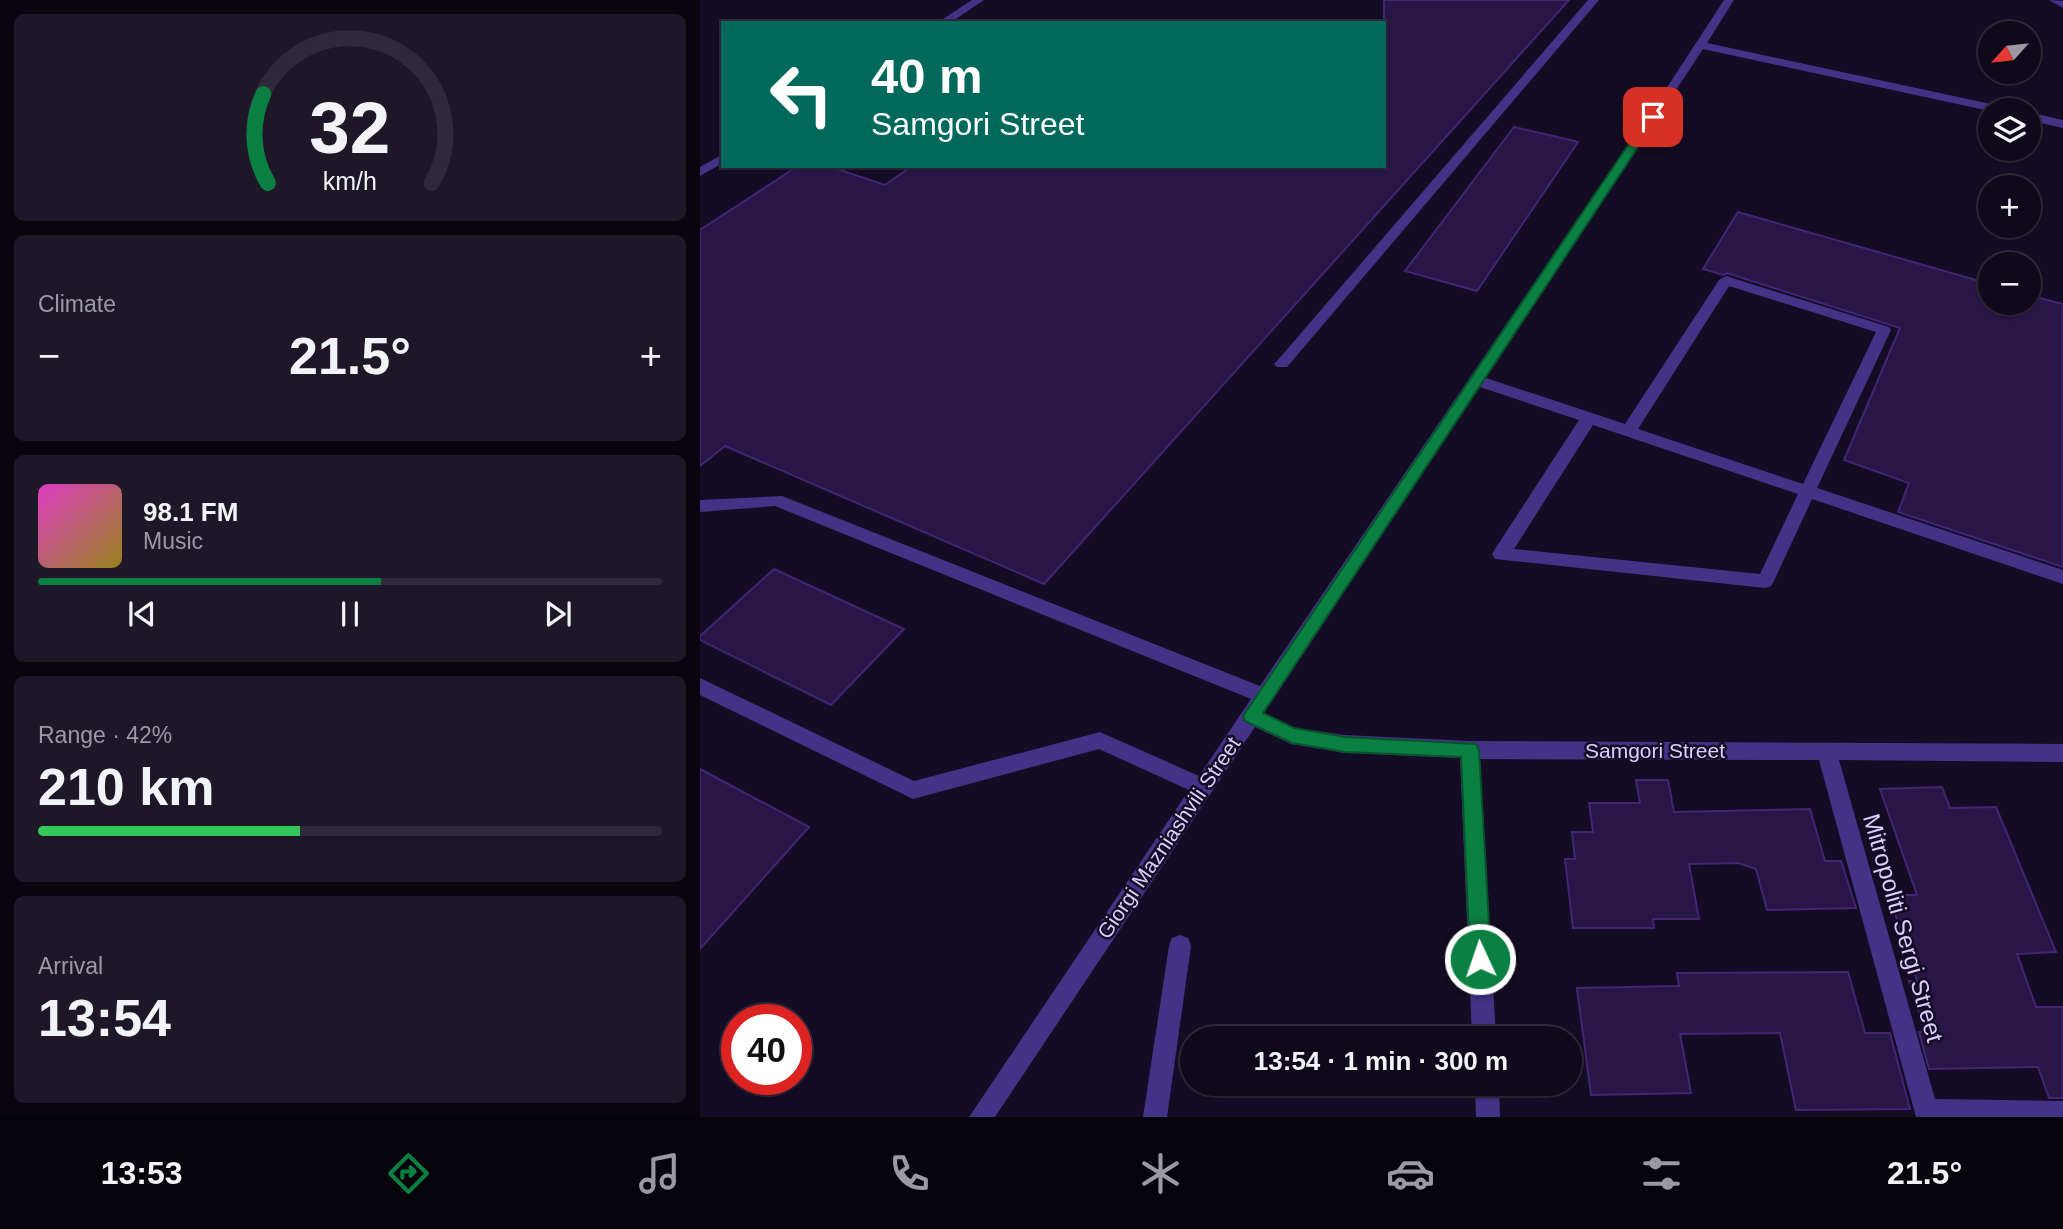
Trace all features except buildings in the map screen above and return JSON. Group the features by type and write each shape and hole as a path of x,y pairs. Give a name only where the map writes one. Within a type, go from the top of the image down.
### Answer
{"street":[{"path":"945,21 979,0"},
{"path":"1282,364 1594,0"},
{"name":"Giorgi Mazniashvili Street","path":"981,1117 1729,0"},
{"path":"2054,0 2063,5"},
{"path":"1699,45 1978,105"},
{"path":"2041,120 2063,124"},
{"path":"700,172 721,159"},
{"path":"1589,418 1501,554 1765,581 1884,330 1726,280 1629,431"},
{"path":"1476,380 2063,577"},
{"path":"700,506 776,500 1264,696"},
{"path":"700,686 913,790 1101,740 1203,788"},
{"name":"Samgori Street","path":"1252,716 1292,736 1345,744 1470,750 2063,753"},
{"path":"1470,750 1484,1026"},
{"name":"Mitropoliti Sergi Street","path":"1827,752 1927,1114"},
{"path":"1155,1117 1180,946"},
{"path":"1488,1096 1489,1117"},
{"path":"1927,1114 2063,1113"}],"route":[{"path":"1480,959 1470,750 1345,744 1292,736 1252,716 1653,117"}]}
